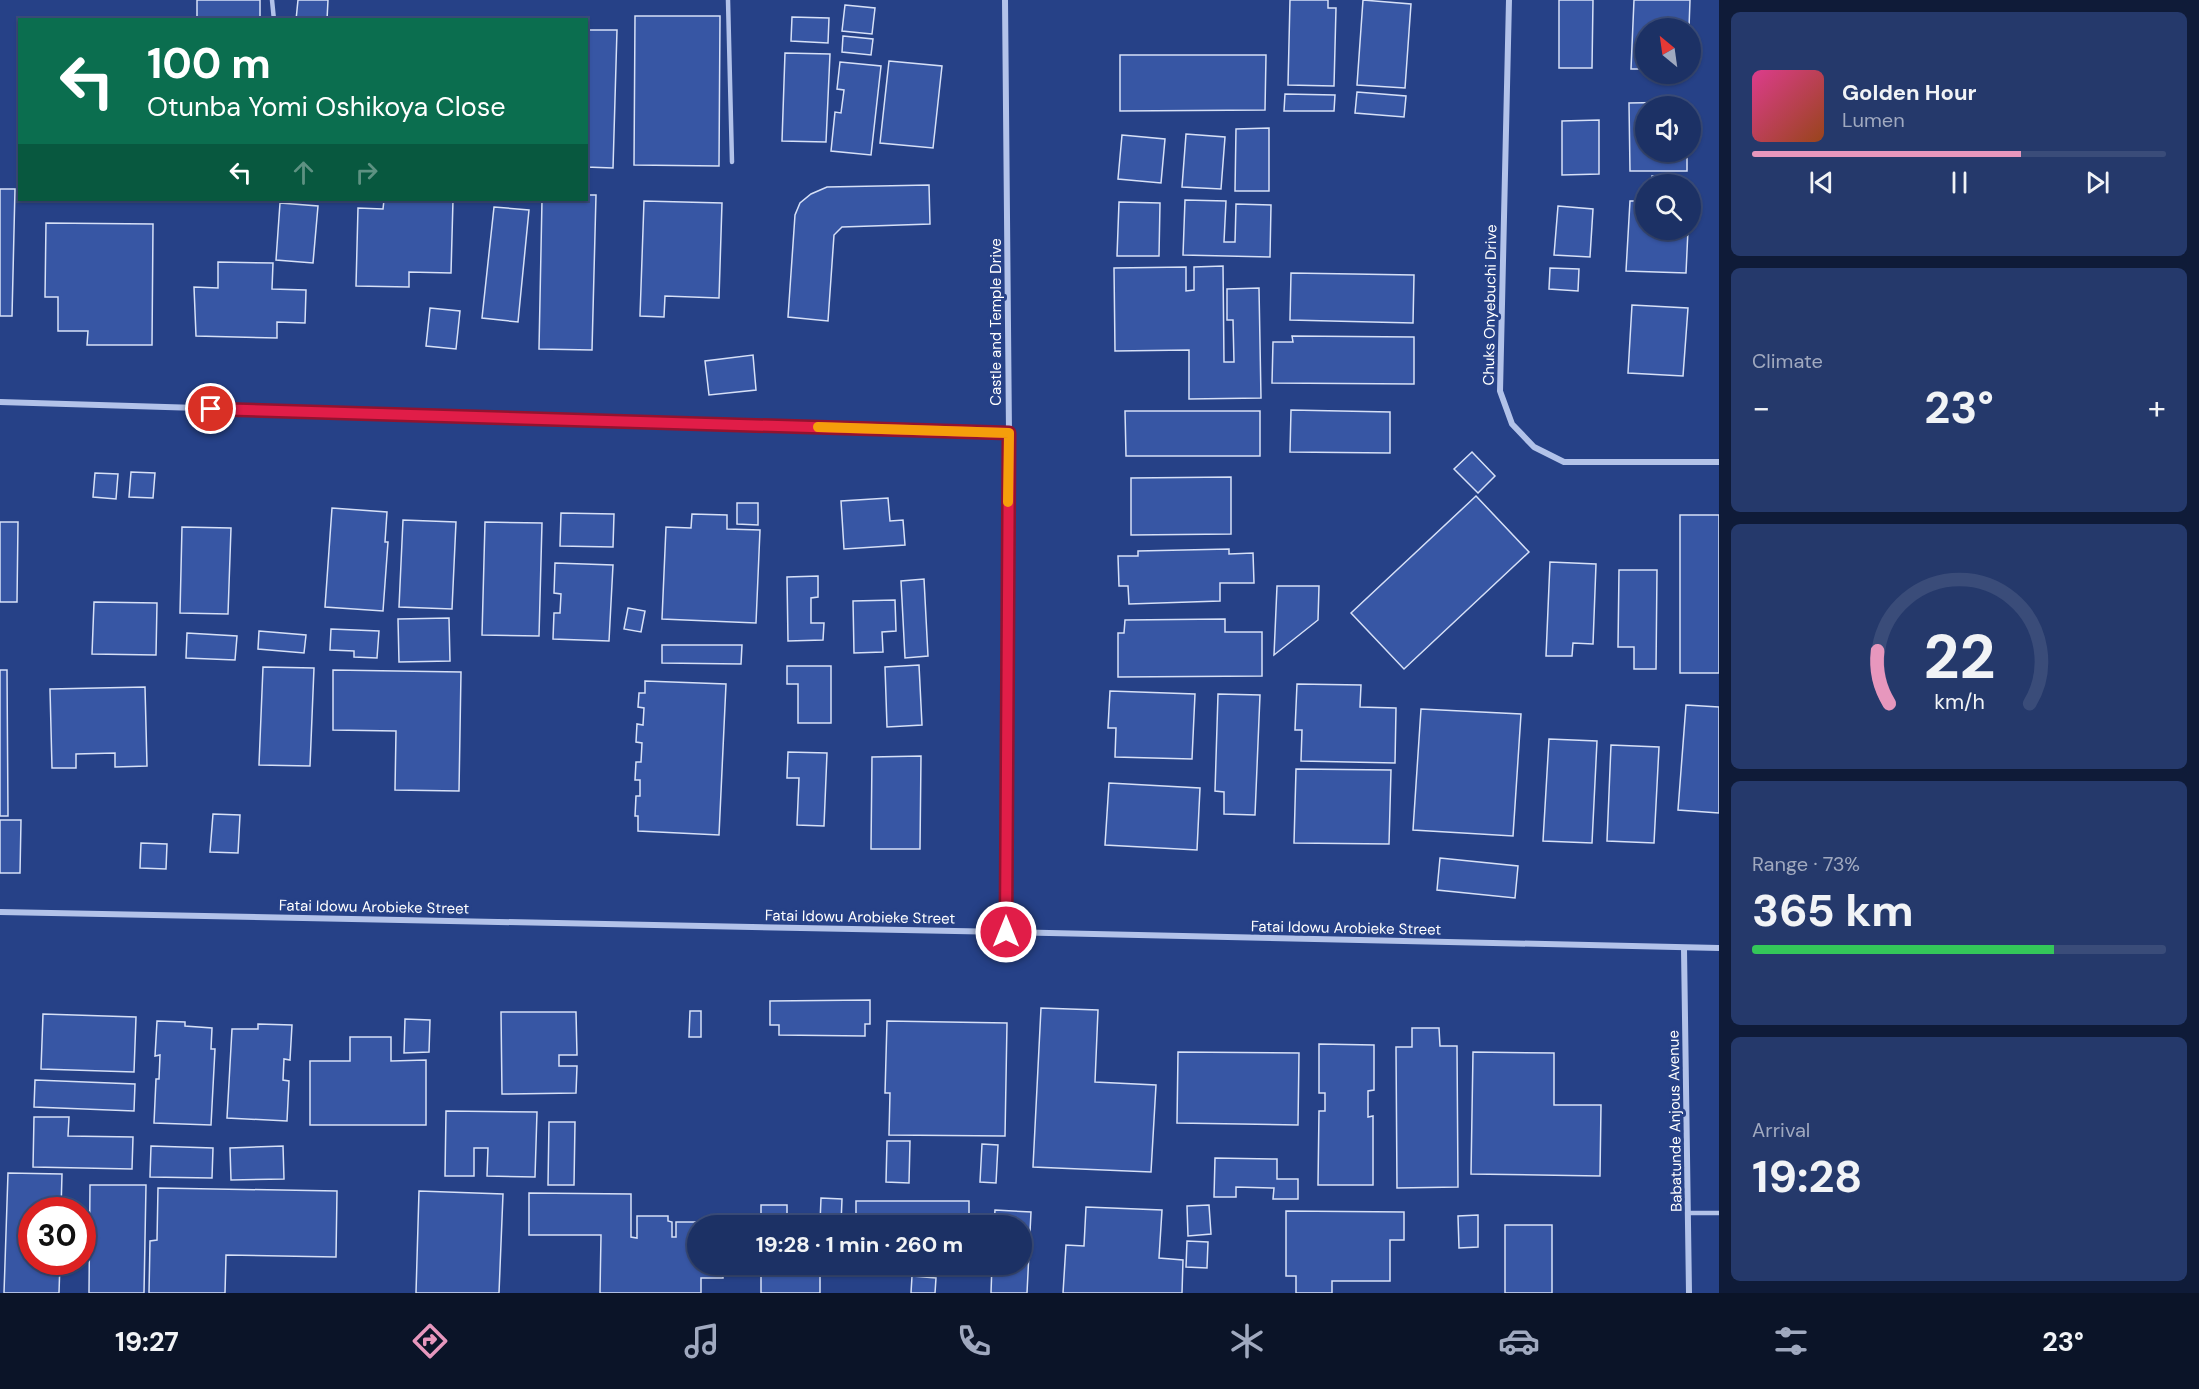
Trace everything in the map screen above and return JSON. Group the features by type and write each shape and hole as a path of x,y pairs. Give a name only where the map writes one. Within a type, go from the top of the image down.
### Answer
{"street":[{"name":"Castle and Temple Drive","path":"1005,0 1009,433 1006,932"},
{"name":"Chuks Onyebuchi Drive","path":"1509,0 1500,391 1512,424 1534,447 1564,462 1719,462"},
{"path":"0,402 1009,433"},
{"name":"Fatai Idowu Arobieke Street","path":"0,912 1719,948"},
{"name":"Babatunde Anjous Avenue","path":"1684,949 1689,1293"}],"lane":[{"path":"272,0 274,18"},
{"path":"728,0 732,162"},
{"path":"1689,1213 1719,1213"}],"building":[{"path":"197,0 260,0 260,18 197,18"},
{"path":"298,0 328,0 327,18 296,18"},
{"path":"1290,0 1328,0 1328,8 1336,8 1334,86 1288,85"},
{"path":"1363,0 1411,4 1405,88 1357,85"},
{"path":"1559,0 1593,0 1592,68 1559,68"},
{"path":"1634,0 1690,0 1689,18 1635,18 1635,69 1631,69"},
{"path":"845,5 875,8 872,34 842,31"},
{"path":"635,16 720,16 719,166 634,165"},
{"path":"792,17 829,18 828,43 791,41"},
{"path":"589,30 617,30 613,168 588,167"},
{"path":"843,36 873,39 871,55 842,52"},
{"path":"785,53 830,54 826,142 782,141"},
{"path":"1120,55 1266,55 1265,110 1120,111"},
{"path":"889,61 942,66 933,148 880,143"},
{"path":"840,62 881,66 871,155 831,151 835,112 841,113 844,90 837,89"},
{"path":"1357,92 1406,96 1404,117 1355,113"},
{"path":"1285,94 1335,95 1334,111 1284,111"},
{"path":"1629,103 1635,103 1635,162 1687,162 1687,171 1630,171"},
{"path":"1599,120 1599,174 1562,175 1562,121"},
{"path":"1269,128 1269,191 1235,191 1236,129"},
{"path":"1186,134 1225,137 1221,189 1182,187"},
{"path":"1122,135 1165,139 1161,183 1118,179"},
{"path":"929,185 930,224 842,227 834,235 828,321 788,317 795,215 800,203 811,194 827,187"},
{"path":"0,189 15,189 12,316 0,316"},
{"path":"588,195 596,195 592,350 539,349 542,201 588,201"},
{"path":"1185,200 1226,201 1224,242 1235,242 1236,204 1271,205 1270,257 1183,255"},
{"path":"384,201 453,201 451,273 409,272 409,287 356,286 358,208 383,209"},
{"path":"644,201 722,203 719,298 665,296 664,317 640,316"},
{"path":"1630,201 1635,201 1635,240 1688,240 1686,273 1626,271"},
{"path":"1119,202 1160,203 1159,256 1117,256"},
{"path":"280,203 318,206 313,263 276,260"},
{"path":"1558,206 1593,209 1590,257 1554,255"},
{"path":"494,207 529,210 518,322 482,318"},
{"path":"46,223 153,224 152,345 87,345 88,331 58,331 58,297 45,297"},
{"path":"218,262 273,263 272,289 306,290 305,323 277,322 277,338 196,336 194,287 218,288"},
{"path":"1223,266 1224,362 1234,362 1233,320 1227,320 1227,289 1259,288 1261,398 1189,399 1189,350 1115,351 1114,268 1186,267 1186,291 1194,290 1194,267"},
{"path":"1550,268 1579,269 1578,291 1549,289"},
{"path":"1291,273 1414,275 1413,323 1290,320"},
{"path":"1632,305 1688,308 1683,376 1628,373"},
{"path":"430,308 460,311 456,349 426,346"},
{"path":"1292,336 1414,337 1414,384 1272,383 1273,342 1293,342"},
{"path":"753,355 756,390 709,395 705,361"},
{"path":"1291,410 1390,412 1390,453 1290,452"},
{"path":"1125,411 1260,411 1260,456 1126,456"},
{"path":"1472,452 1495,476 1478,493 1454,469"},
{"path":"131,472 155,473 153,498 129,497"},
{"path":"95,473 118,474 116,499 93,497"},
{"path":"1231,477 1231,534 1131,535 1131,478"},
{"path":"1476,496 1529,552 1404,669 1351,613"},
{"path":"888,498 890,521 903,520 905,545 844,549 841,501"},
{"path":"737,503 758,503 758,525 737,524"},
{"path":"332,508 387,512 385,542 388,542 383,611 325,607"},
{"path":"561,513 614,514 613,547 560,546"},
{"path":"692,514 727,515 727,529 760,530 756,623 662,619 666,527 691,528"},
{"path":"1680,515 1719,515 1719,673 1680,673"},
{"path":"403,520 456,522 452,609 399,607"},
{"path":"0,522 18,522 17,602 0,602"},
{"path":"485,522 542,523 539,636 482,635"},
{"path":"182,527 231,528 228,614 180,613"},
{"path":"1229,549 1229,554 1253,553 1254,583 1220,583 1220,601 1129,604 1128,586 1119,586 1118,556 1138,556 1138,551"},
{"path":"1550,562 1596,564 1593,644 1573,643 1572,656 1546,656"},
{"path":"555,563 613,565 609,641 553,639 554,613 560,613 561,594 554,593"},
{"path":"1619,570 1657,570 1656,669 1634,669 1634,647 1618,647"},
{"path":"818,576 818,597 811,598 811,623 824,623 823,640 788,641 787,577"},
{"path":"924,579 928,656 905,658 901,581"},
{"path":"1277,586 1319,586 1318,620 1274,655"},
{"path":"895,600 896,631 882,632 883,652 854,653 853,601"},
{"path":"94,602 157,603 156,655 92,654"},
{"path":"628,608 645,611 641,632 624,629"},
{"path":"449,618 450,661 399,662 398,619"},
{"path":"1225,619 1225,632 1262,632 1262,676 1118,677 1118,633 1124,633 1125,620"},
{"path":"331,629 379,631 377,658 354,657 354,651 330,650"},
{"path":"259,631 306,635 304,653 258,649"},
{"path":"187,633 237,636 235,660 186,658"},
{"path":"662,645 742,645 741,664 662,663"},
{"path":"919,665 922,725 887,727 885,667"},
{"path":"787,666 831,666 831,723 798,723 798,684 787,684"},
{"path":"263,667 314,668 310,766 259,765"},
{"path":"0,670 7,670 8,816 0,816"},
{"path":"333,670 461,672 459,791 395,790 396,731 333,730"},
{"path":"645,681 726,684 719,835 638,831 638,816 635,816 636,796 640,796 640,780 635,780 636,762 641,762 642,743 636,742 637,724 643,725 644,708 638,707 639,693 645,693"},
{"path":"1297,684 1361,685 1360,707 1396,708 1395,763 1301,761 1302,730 1295,730"},
{"path":"145,687 147,766 115,767 115,753 76,754 76,768 52,768 50,689"},
{"path":"1110,691 1195,694 1192,759 1115,757 1116,728 1108,728"},
{"path":"1218,694 1260,695 1255,815 1224,814 1224,792 1215,791"},
{"path":"1686,705 1719,707 1719,813 1678,810"},
{"path":"1421,709 1521,714 1513,836 1413,830"},
{"path":"1549,739 1597,741 1592,843 1543,841"},
{"path":"1611,745 1659,747 1654,843 1607,841"},
{"path":"788,752 827,753 824,826 797,825 799,778 787,778"},
{"path":"921,756 920,849 871,849 872,757"},
{"path":"1296,769 1391,770 1389,844 1294,843"},
{"path":"1109,783 1200,788 1197,850 1105,845"},
{"path":"213,814 240,815 238,853 210,852"},
{"path":"0,820 21,820 20,873 0,873"},
{"path":"141,843 167,844 166,869 140,868"},
{"path":"1440,858 1518,866 1515,898 1437,890"},
{"path":"870,1000 870,1024 865,1024 865,1036 779,1035 779,1025 770,1025 770,1001"},
{"path":"1041,1008 1098,1010 1095,1082 1156,1085 1151,1172 1033,1167"},
{"path":"690,1011 701,1011 701,1037 689,1037"},
{"path":"501,1012 576,1012 577,1055 559,1055 559,1066 577,1066 576,1093 502,1094"},
{"path":"43,1014 136,1017 134,1072 41,1069"},
{"path":"405,1019 430,1020 429,1052 404,1053"},
{"path":"157,1021 185,1022 185,1026 212,1028 211,1049 215,1049 211,1125 154,1123 156,1079 159,1079 160,1055 155,1056"},
{"path":"887,1021 1007,1023 1005,1136 889,1135 890,1093 885,1093"},
{"path":"258,1024 292,1025 290,1060 284,1059 283,1080 289,1081 287,1121 227,1118 232,1029 258,1029"},
{"path":"1412,1028 1439,1028 1440,1046 1457,1046 1458,1187 1397,1188 1396,1047 1412,1047"},
{"path":"350,1037 391,1037 391,1061 426,1060 426,1125 310,1125 310,1061 350,1061"},
{"path":"1319,1044 1374,1045 1374,1090 1368,1091 1368,1117 1373,1116 1373,1185 1318,1185 1319,1111 1325,1111 1325,1093 1319,1093"},
{"path":"1178,1052 1299,1053 1298,1125 1177,1123"},
{"path":"1473,1052 1554,1053 1554,1105 1601,1105 1600,1176 1471,1174"},
{"path":"35,1080 135,1084 134,1111 34,1107"},
{"path":"446,1111 537,1112 535,1177 487,1176 488,1148 474,1148 474,1176 445,1176"},
{"path":"34,1117 69,1117 68,1136 133,1137 132,1169 33,1167"},
{"path":"549,1122 575,1122 574,1185 548,1185"},
{"path":"887,1141 910,1141 909,1183 886,1182"},
{"path":"982,1144 998,1145 996,1183 980,1182"},
{"path":"151,1146 213,1148 212,1178 150,1177"},
{"path":"283,1146 284,1179 231,1180 230,1148"},
{"path":"1215,1158 1277,1159 1277,1179 1298,1179 1298,1199 1273,1199 1274,1188 1236,1187 1236,1197 1214,1197"},
{"path":"8,1173 62,1174 61,1197 18,1197 18,1275 60,1275 59,1293 4,1293"},
{"path":"90,1185 146,1185 144,1293 89,1293 89,1275 96,1275 96,1197 90,1197"},
{"path":"158,1188 337,1191 336,1257 226,1255 225,1293 149,1293 150,1241 157,1240"},
{"path":"419,1191 503,1194 499,1293 416,1293"},
{"path":"529,1193 631,1194 631,1237 637,1238 637,1216 668,1216 668,1221 672,1222 672,1237 676,1237 676,1222 687,1222 687,1275 723,1275 723,1278 701,1278 701,1293 600,1293 601,1235 529,1235"},
{"path":"821,1198 842,1199 841,1215 820,1215"},
{"path":"856,1201 969,1201 969,1215 856,1215"},
{"path":"761,1205 787,1205 787,1215 761,1215"},
{"path":"1209,1205 1211,1234 1188,1236 1187,1206"},
{"path":"1086,1207 1162,1210 1159,1258 1183,1260 1182,1293 1063,1293 1066,1245 1084,1246"},
{"path":"995,1210 1031,1212 1031,1215 995,1215"},
{"path":"1286,1211 1404,1212 1404,1240 1390,1240 1390,1281 1332,1281 1332,1293 1296,1293 1296,1276 1286,1276"},
{"path":"1478,1215 1478,1247 1459,1248 1458,1216"},
{"path":"1505,1225 1552,1225 1552,1293 1505,1293"},
{"path":"1187,1241 1208,1242 1207,1268 1186,1267"},
{"path":"761,1275 820,1275 820,1293 761,1293"},
{"path":"992,1275 1028,1275 1027,1293 991,1293"},
{"path":"912,1276 936,1278 935,1293 911,1293"}],"slow traffic":[{"path":"818,427 1009,433 1008,502"}],"route":[{"path":"211,409 1009,433 1006,932"}]}
